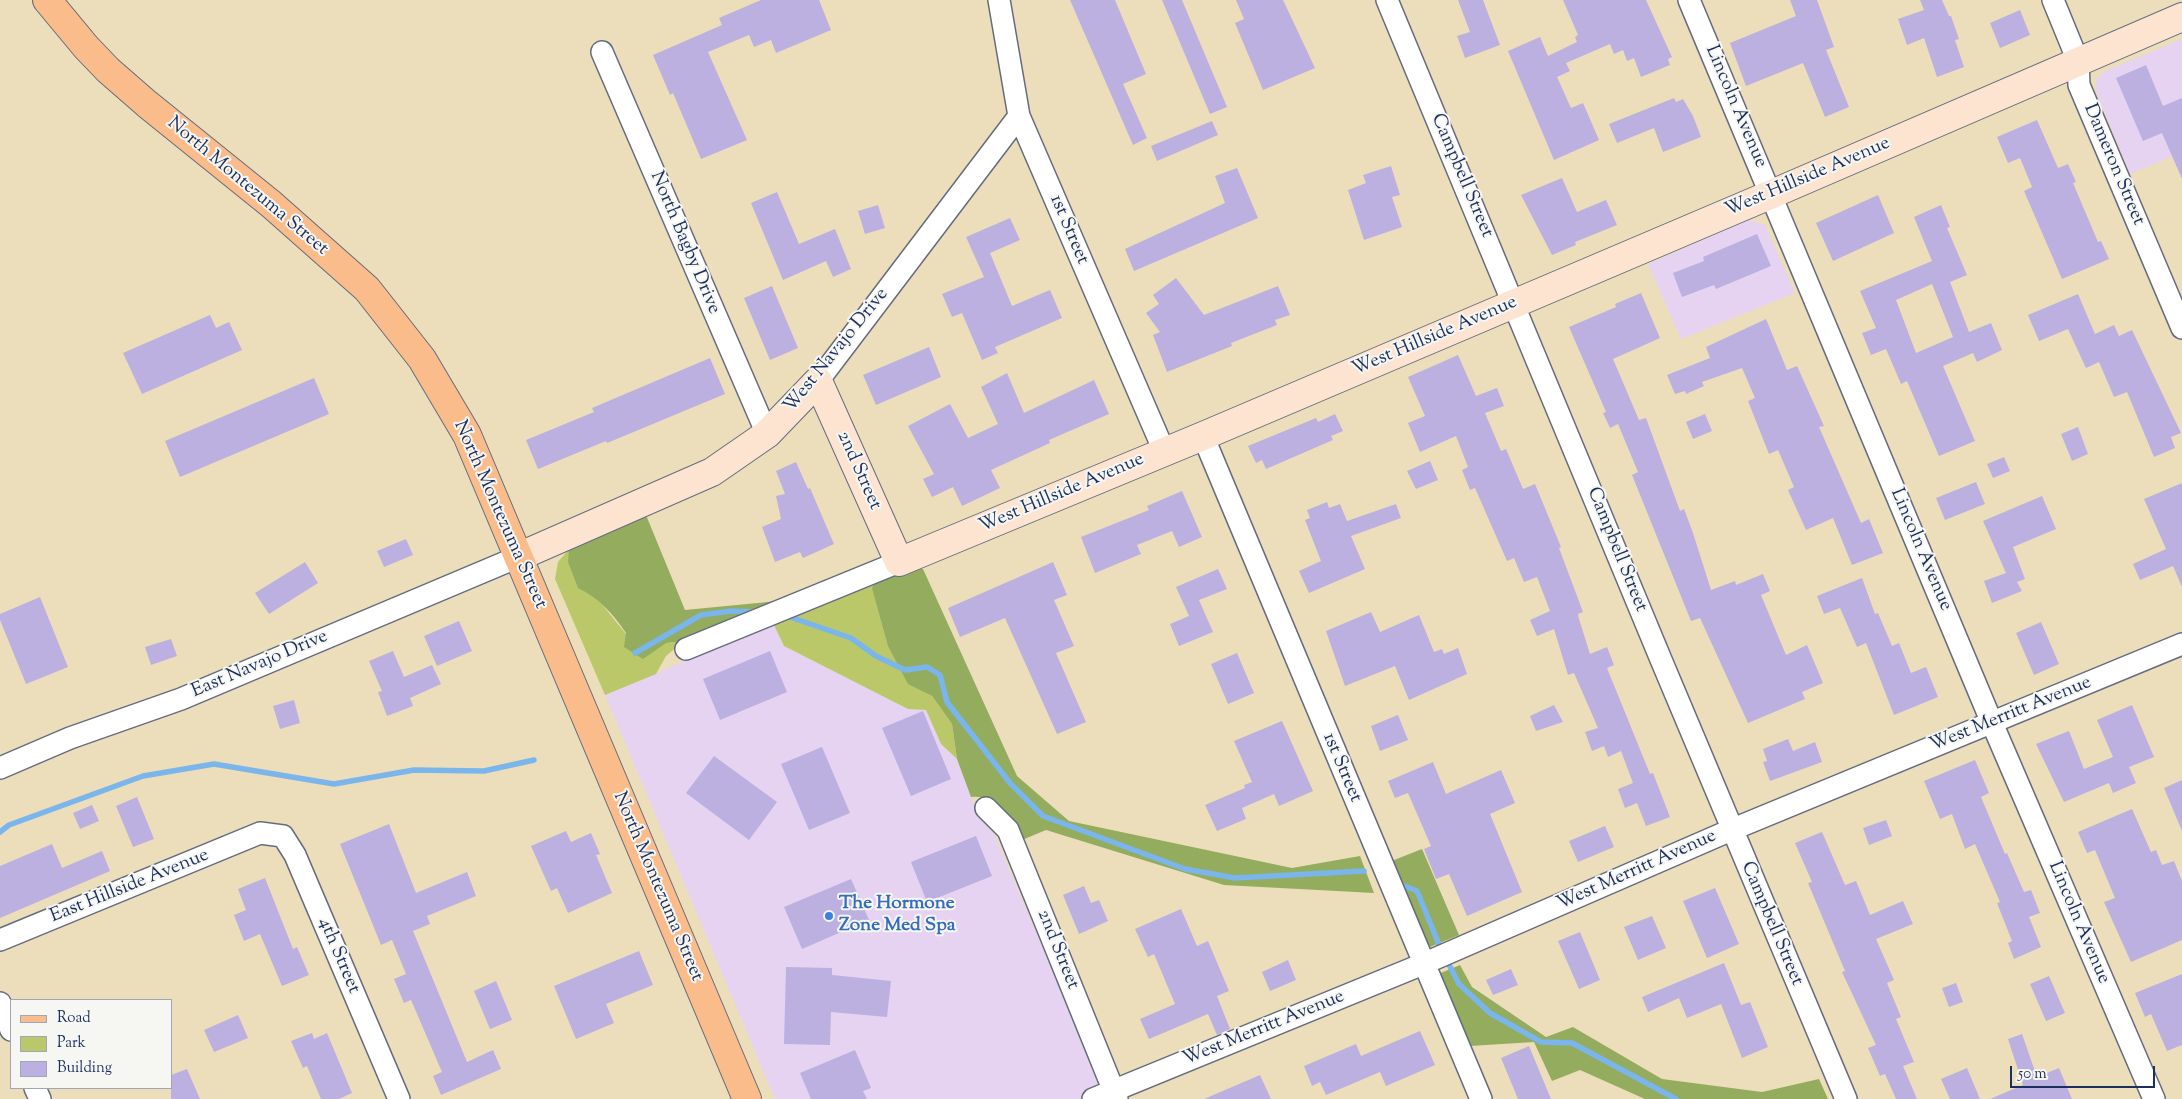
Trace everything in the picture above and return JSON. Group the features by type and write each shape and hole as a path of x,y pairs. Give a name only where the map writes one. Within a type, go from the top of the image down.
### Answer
{"main road":[{"name":"North Montezuma Street","path":"47,0 108,70 271,204 366,289 422,359 467,435 747,1099"}],"street":[{"name":"1st Street","path":"999,0 1019,116 1164,451"},
{"name":"Campbell Street","path":"1387,0 1731,830 1846,1099"},
{"name":"Lincoln Avenue","path":"1689,0 1772,194 1992,723 2154,1099"},
{"name":"Dameron Street","path":"2053,0 2078,61 2079,85 2182,328"},
{"name":"West Hillside Avenue","path":"686,649 1203,436 1772,194 2182,16"},
{"name":"North Bagby Drive","path":"602,52 767,434"},
{"name":"West Navajo Drive","path":"518,556 712,472 767,434 818,381 1019,116"},
{"name":"2nd Street","path":"818,381 899,562"},
{"name":"1st Street","path":"1203,436 1426,963 1481,1099"},
{"name":"East Navajo Drive","path":"0,768 70,738 182,699 518,556"},
{"name":"West Merritt Avenue","path":"1093,1099 1116,1094 1426,963 1731,830 2182,644"},
{"name":"2nd Street","path":"986,808 1008,830 1012,838 1116,1094"},
{"name":"East Hillside Avenue","path":"0,940 260,834"},
{"name":"4th Street","path":"260,834 283,836 295,855 399,1099"},
{"path":"0,1003 10,1028"}],"shaded area":[{"path":"2182,39 2182,152 2130,174 2096,91 2096,80 2103,72"},
{"path":"1749,220 1765,225 1795,293 1681,339 1648,264"},
{"path":"773,623 784,646 908,709 926,710 941,744 957,759 979,818 994,834 1098,1077 1097,1087 1092,1094 1079,1099 775,1099 605,695"}],"green space":[{"path":"646,515 685,610 778,601 684,641 666,643 643,659 624,647 626,633 616,619 599,602 578,588 568,562 569,549"},
{"path":"569,549 578,587 596,597 626,634 666,643 684,641 666,656 656,674 605,695 555,579 558,562"},
{"path":"899,568 923,569 1017,776 1069,821 1292,868 1360,856 1374,893 1224,885 1046,830 1022,840 1007,818 995,805 980,797 971,797 957,759 952,724 932,696 908,684 888,646 872,588 878,576"},
{"path":"878,576 908,683 932,696 952,724 957,759 941,744 926,710 908,709 784,646 773,623"},
{"path":"1422,849 1459,935 1425,949 1389,862"},
{"path":"1460,965 1472,987 1546,1037 1573,1027 1662,1079 1762,1092 1819,1079 1828,1099 1645,1099 1580,1070 1552,1081 1534,1042 1470,1046 1436,975"}],"building":[{"path":"761,0 819,0 831,30 776,53 771,40 754,47 749,35 708,52 747,140 701,159 673,93 670,95 653,55 722,25 719,18"},
{"path":"1070,0 1115,0 1146,74 1123,84 1147,138 1133,145"},
{"path":"1162,0 1182,0 1227,107 1210,114"},
{"path":"1236,0 1283,0 1315,68 1263,90 1235,23 1244,19"},
{"path":"1458,0 1483,0 1500,45 1465,58 1457,36 1470,32"},
{"path":"1563,0 1646,0 1672,57 1668,59 1670,65 1641,77 1634,58 1627,61 1623,50 1614,54 1610,44 1566,63 1570,71 1557,77 1571,108 1583,103 1599,140 1554,160 1508,51 1540,37 1548,56 1577,42 1575,37 1578,35"},
{"path":"1790,0 1817,0 1834,47 1826,50 1849,107 1825,117 1803,63 1746,86 1730,43 1796,16"},
{"path":"1920,0 1942,0 1949,16 1951,16 1959,39 1955,40 1964,67 1937,77 1924,38 1907,45 1898,19 1924,10"},
{"path":"2020,10 2030,35 2000,48 1990,23"},
{"path":"2146,65 2163,106 2182,98 2182,179 2162,133 2143,141 2116,78"},
{"path":"1674,98 1676,102 1683,99 1693,116 1701,137 1663,152 1654,128 1617,143 1609,124"},
{"path":"2037,120 2058,168 2068,164 2076,182 2073,183 2098,242 2101,241 2109,259 2062,279 2024,191 2032,187 2020,158 2008,163 1997,137"},
{"path":"1212,121 1218,135 1157,161 1151,146"},
{"path":"1391,166 1400,195 1392,197 1402,227 1364,240 1348,190 1366,183 1363,175"},
{"path":"1237,168 1258,218 1134,271 1125,249 1225,203 1215,176"},
{"path":"1562,178 1577,212 1606,200 1617,225 1575,242 1576,245 1552,255 1521,195"},
{"path":"777,192 799,244 835,229 851,269 833,277 826,261 783,280 751,203"},
{"path":"1878,195 1894,233 1833,261 1816,223"},
{"path":"878,205 885,228 865,234 858,211"},
{"path":"1941,205 1950,227 1947,228 1967,275 1950,282 1969,332 1991,323 2002,350 1977,362 1973,353 1943,366 1975,441 1939,456 1907,381 1901,384 1886,349 1871,355 1862,333 1876,328 1860,291 1932,261 1914,217","holes":["1932,284 1953,337 1916,353 1896,300"]},
{"path":"1010,218 1020,240 990,253 1012,306 1050,290 1062,318 995,347 998,353 982,360 962,313 952,317 942,294 984,277 966,237"},
{"path":"1757,234 1771,266 1716,289 1714,285 1682,297 1673,273 1704,261 1703,257"},
{"path":"1176,278 1204,315 1278,286 1290,315 1275,320 1277,325 1231,343 1232,346 1167,372 1153,335 1160,332 1146,313 1159,304 1153,295"},
{"path":"772,286 798,348 770,360 744,298"},
{"path":"1641,293 1660,338 1613,359 1639,420 1646,418 1680,511 1684,509 1711,590 1735,581 1736,585 1763,574 1770,591 1761,595 1786,655 1807,645 1823,683 1802,692 1805,699 1748,723 1700,618 1691,621 1632,475 1638,472 1618,424 1610,428 1603,413 1606,412 1569,327 1616,307 1615,304"},
{"path":"2078,294 2095,334 2114,325 2119,336 2132,330 2181,433 2171,437 2175,448 2154,457 2127,392 2114,397 2099,362 2086,368 2068,329 2039,341 2028,315"},
{"path":"210,315 216,328 229,322 242,350 142,394 123,353"},
{"path":"1766,319 1787,370 1797,366 1824,426 1819,427 1861,523 1869,519 1883,553 1852,565 1833,518 1806,530 1788,490 1794,487 1778,450 1769,454 1748,401 1755,398 1742,368 1702,382 1704,386 1686,394 1685,391 1675,394 1667,375 1710,358 1706,347"},
{"path":"929,347 941,377 876,405 863,375"},
{"path":"1458,355 1476,396 1497,388 1504,406 1485,413 1501,451 1506,449 1523,489 1535,484 1561,547 1559,548 1583,612 1578,614 1590,654 1607,647 1614,665 1607,668 1650,774 1653,773 1670,817 1646,826 1637,803 1625,808 1618,789 1633,783 1621,751 1608,757 1604,746 1592,751 1585,732 1598,728 1574,673 1568,675 1554,629 1537,636 1530,620 1550,611 1537,577 1524,582 1514,558 1507,561 1475,488 1470,490 1462,470 1468,467 1456,436 1420,452 1408,423 1425,416 1408,377"},
{"path":"710,358 725,394 607,443 606,441 538,469 526,440 594,412 592,408"},
{"path":"1007,373 1024,413 1094,380 1109,414 1049,440 1050,443 991,470 1000,488 962,506 953,487 932,497 923,479 934,474 908,426 950,404 968,438 998,424 981,387"},
{"path":"314,378 329,414 180,477 165,441"},
{"path":"1335,414 1343,431 1331,436 1333,440 1266,469 1262,460 1256,463 1248,446 1316,418 1318,422"},
{"path":"1705,414 1712,431 1693,439 1686,422"},
{"path":"2078,427 2088,454 2072,461 2061,434"},
{"path":"2004,457 2010,471 1993,478 1987,464"},
{"path":"1430,461 1438,480 1416,489 1407,471"},
{"path":"796,462 808,489 810,488 834,544 803,558 800,552 775,562 762,527 781,519 776,496 785,494 776,471"},
{"path":"1976,482 1985,504 1945,520 1936,498"},
{"path":"2182,483 2182,587 2173,566 2140,580 2133,564 2166,549 2144,499"},
{"path":"1182,491 1202,537 1179,547 1172,531 1137,545 1141,554 1095,573 1081,537 1149,510 1147,506"},
{"path":"2042,496 2056,529 2013,547 2025,579 2017,582 2022,591 1992,603 1984,581 2006,573 1983,521"},
{"path":"1327,502 1329,508 1340,504 1347,521 1396,504 1401,518 1351,536 1365,569 1309,593 1299,571 1321,561 1305,520 1310,518 1307,510"},
{"path":"406,539 413,555 384,567 377,551"},
{"path":"305,562 318,583 269,614 255,593"},
{"path":"1053,562 1067,595 1054,600 1074,646 1056,653 1086,722 1057,734 1005,618 960,637 948,608"},
{"path":"1218,569 1227,589 1199,600 1213,632 1179,646 1170,624 1189,616 1176,587"},
{"path":"1862,578 1875,614 1878,613 1892,646 1899,643 1911,673 1926,667 1938,697 1894,715 1866,643 1857,647 1840,608 1824,614 1817,596"},
{"path":"40,597 68,667 26,684 0,620 0,614"},
{"path":"1371,612 1380,632 1419,615 1434,652 1442,649 1444,654 1458,648 1467,674 1409,700 1395,666 1345,686 1326,631"},
{"path":"459,621 472,651 437,666 424,636"},
{"path":"2041,622 2059,664 2034,675 2016,633"},
{"path":"171,639 177,656 151,665 145,647"},
{"path":"393,651 404,677 432,665 441,684 410,698 413,706 387,716 378,692 382,691 369,661"},
{"path":"770,651 787,692 720,720 703,679"},
{"path":"1237,653 1254,693 1228,704 1211,664"},
{"path":"294,700 300,723 280,729 273,706"},
{"path":"1554,705 1563,722 1536,731 1530,716"},
{"path":"2132,705 2154,757 2129,767 2136,783 2113,793 2109,783 2064,802 2036,744 2069,731 2084,769 2113,757 2097,720"},
{"path":"923,711 951,779 911,796 882,728"},
{"path":"1398,715 1408,740 1380,751 1371,726"},
{"path":"1282,721 1313,791 1279,806 1274,794 1242,808 1246,819 1217,831 1205,805 1245,788 1244,785 1252,782 1234,741"},
{"path":"1788,739 1793,751 1815,742 1822,762 1770,781 1763,762 1767,761 1763,749"},
{"path":"822,747 850,813 809,830 781,764"},
{"path":"714,756 777,802 749,840 686,793"},
{"path":"1975,760 1989,793 1981,797 2005,854 2007,853 2024,892 2031,890 2040,913 2029,917 2041,947 2014,959 2008,943 2012,941 1997,903 2000,902 1975,844 1965,849 1952,814 1940,819 1924,781"},
{"path":"1433,762 1446,794 1501,770 1515,803 1490,814 1522,892 1467,916 1449,874 1436,879 1424,849 1431,846 1408,793 1395,798 1388,781"},
{"path":"2182,780 2182,831 2164,788"},
{"path":"137,797 154,839 133,847 116,806"},
{"path":"92,805 99,821 80,829 73,813"},
{"path":"2132,809 2151,852 2156,850 2162,865 2174,861 2182,881 2182,940 2131,962 2104,902 2115,898 2095,850 2087,853 2078,832"},
{"path":"1886,820 1892,836 1869,845 1863,828"},
{"path":"389,824 416,893 467,872 476,896 427,916 430,924 413,931 467,1062 493,1050 501,1069 441,1095 433,1076 442,1072 411,1000 404,1003 394,979 406,974 392,940 381,945 340,844"},
{"path":"1605,826 1614,847 1578,862 1569,841"},
{"path":"566,831 571,842 591,833 600,854 596,855 612,893 568,913 557,888 551,891 531,846"},
{"path":"1822,832 1845,885 1856,881 1870,915 1903,901 1913,924 1876,939 1894,980 1887,983 1901,1017 1896,1019 1914,1062 1903,1066 1917,1099 1896,1099 1885,1074 1880,1076 1868,1048 1876,1045 1842,972 1845,971 1808,883 1812,882 1795,843"},
{"path":"976,836 992,876 927,902 911,862"},
{"path":"52,844 62,868 102,851 110,871 0,918 0,866"},
{"path":"265,878 293,949 297,947 309,975 282,986 260,934 244,941 234,915 246,910 238,889"},
{"path":"851,879 869,920 802,949 784,907"},
{"path":"1084,886 1091,903 1099,900 1108,921 1079,934 1063,895"},
{"path":"1715,888 1739,944 1707,958 1683,901"},
{"path":"1181,909 1197,946 1208,941 1229,991 1217,996 1230,1029 1217,1035 1208,1014 1149,1039 1140,1019 1175,1004 1154,954 1148,957 1135,929"},
{"path":"1652,916 1666,948 1638,960 1624,927"},
{"path":"1580,932 1600,980 1579,989 1558,941"},
{"path":"639,951 653,985 606,1004 614,1023 576,1039 554,986"},
{"path":"1288,960 1296,980 1270,991 1262,972"},
{"path":"1724,963 1741,1005 1750,1002 1768,1047 1742,1058 1721,1004 1687,1018 1679,998 1648,1012 1642,997"},
{"path":"786,967 832,968 832,975 891,981 887,1017 831,1012 830,1045 784,1044"},
{"path":"1511,969 1518,985 1493,995 1486,980"},
{"path":"2182,974 2182,1045 2167,1051 2151,1014 2145,1017 2135,993"},
{"path":"2049,976 2065,1013 2046,1021 2030,984"},
{"path":"496,981 512,1020 490,1029 474,991"},
{"path":"1956,983 1963,1002 1949,1007 1942,988"},
{"path":"238,1015 248,1038 214,1052 204,1030"},
{"path":"1420,1031 1435,1065 1386,1086 1380,1072 1326,1095 1320,1082 1312,1086 1304,1066 1356,1044 1361,1056"},
{"path":"312,1033 314,1039 327,1033 352,1093 339,1099 321,1099 307,1066 303,1068 291,1041"},
{"path":"2022,1034 2037,1077 2059,1068 2072,1099 1990,1099 2023,1085 2008,1039"},
{"path":"1529,1046 1551,1099 1518,1099 1501,1058"},
{"path":"855,1050 871,1088 863,1091 867,1099 811,1099 800,1073"},
{"path":"1967,1068 1980,1099 1950,1099 1941,1079"},
{"path":"187,1069 200,1099 171,1099 172,1075"},
{"path":"1260,1075 1271,1099 1204,1099"}],"waterway":[{"path":"635,653 701,615 731,611 755,612"},
{"path":"784,615 851,638 876,656 905,670 927,667 940,675 947,702 1010,783 1043,816 1185,869 1235,878 1364,871"},
{"path":"0,832 9,825 143,776 214,764 334,784 414,770 484,771 534,760"},
{"path":"1402,885 1417,891 1440,947 1459,984 1490,1013 1541,1042 1572,1043 1676,1099"}],"place":[{"name":"The Hormone Zone Med Spa","path":"829,916"}]}
